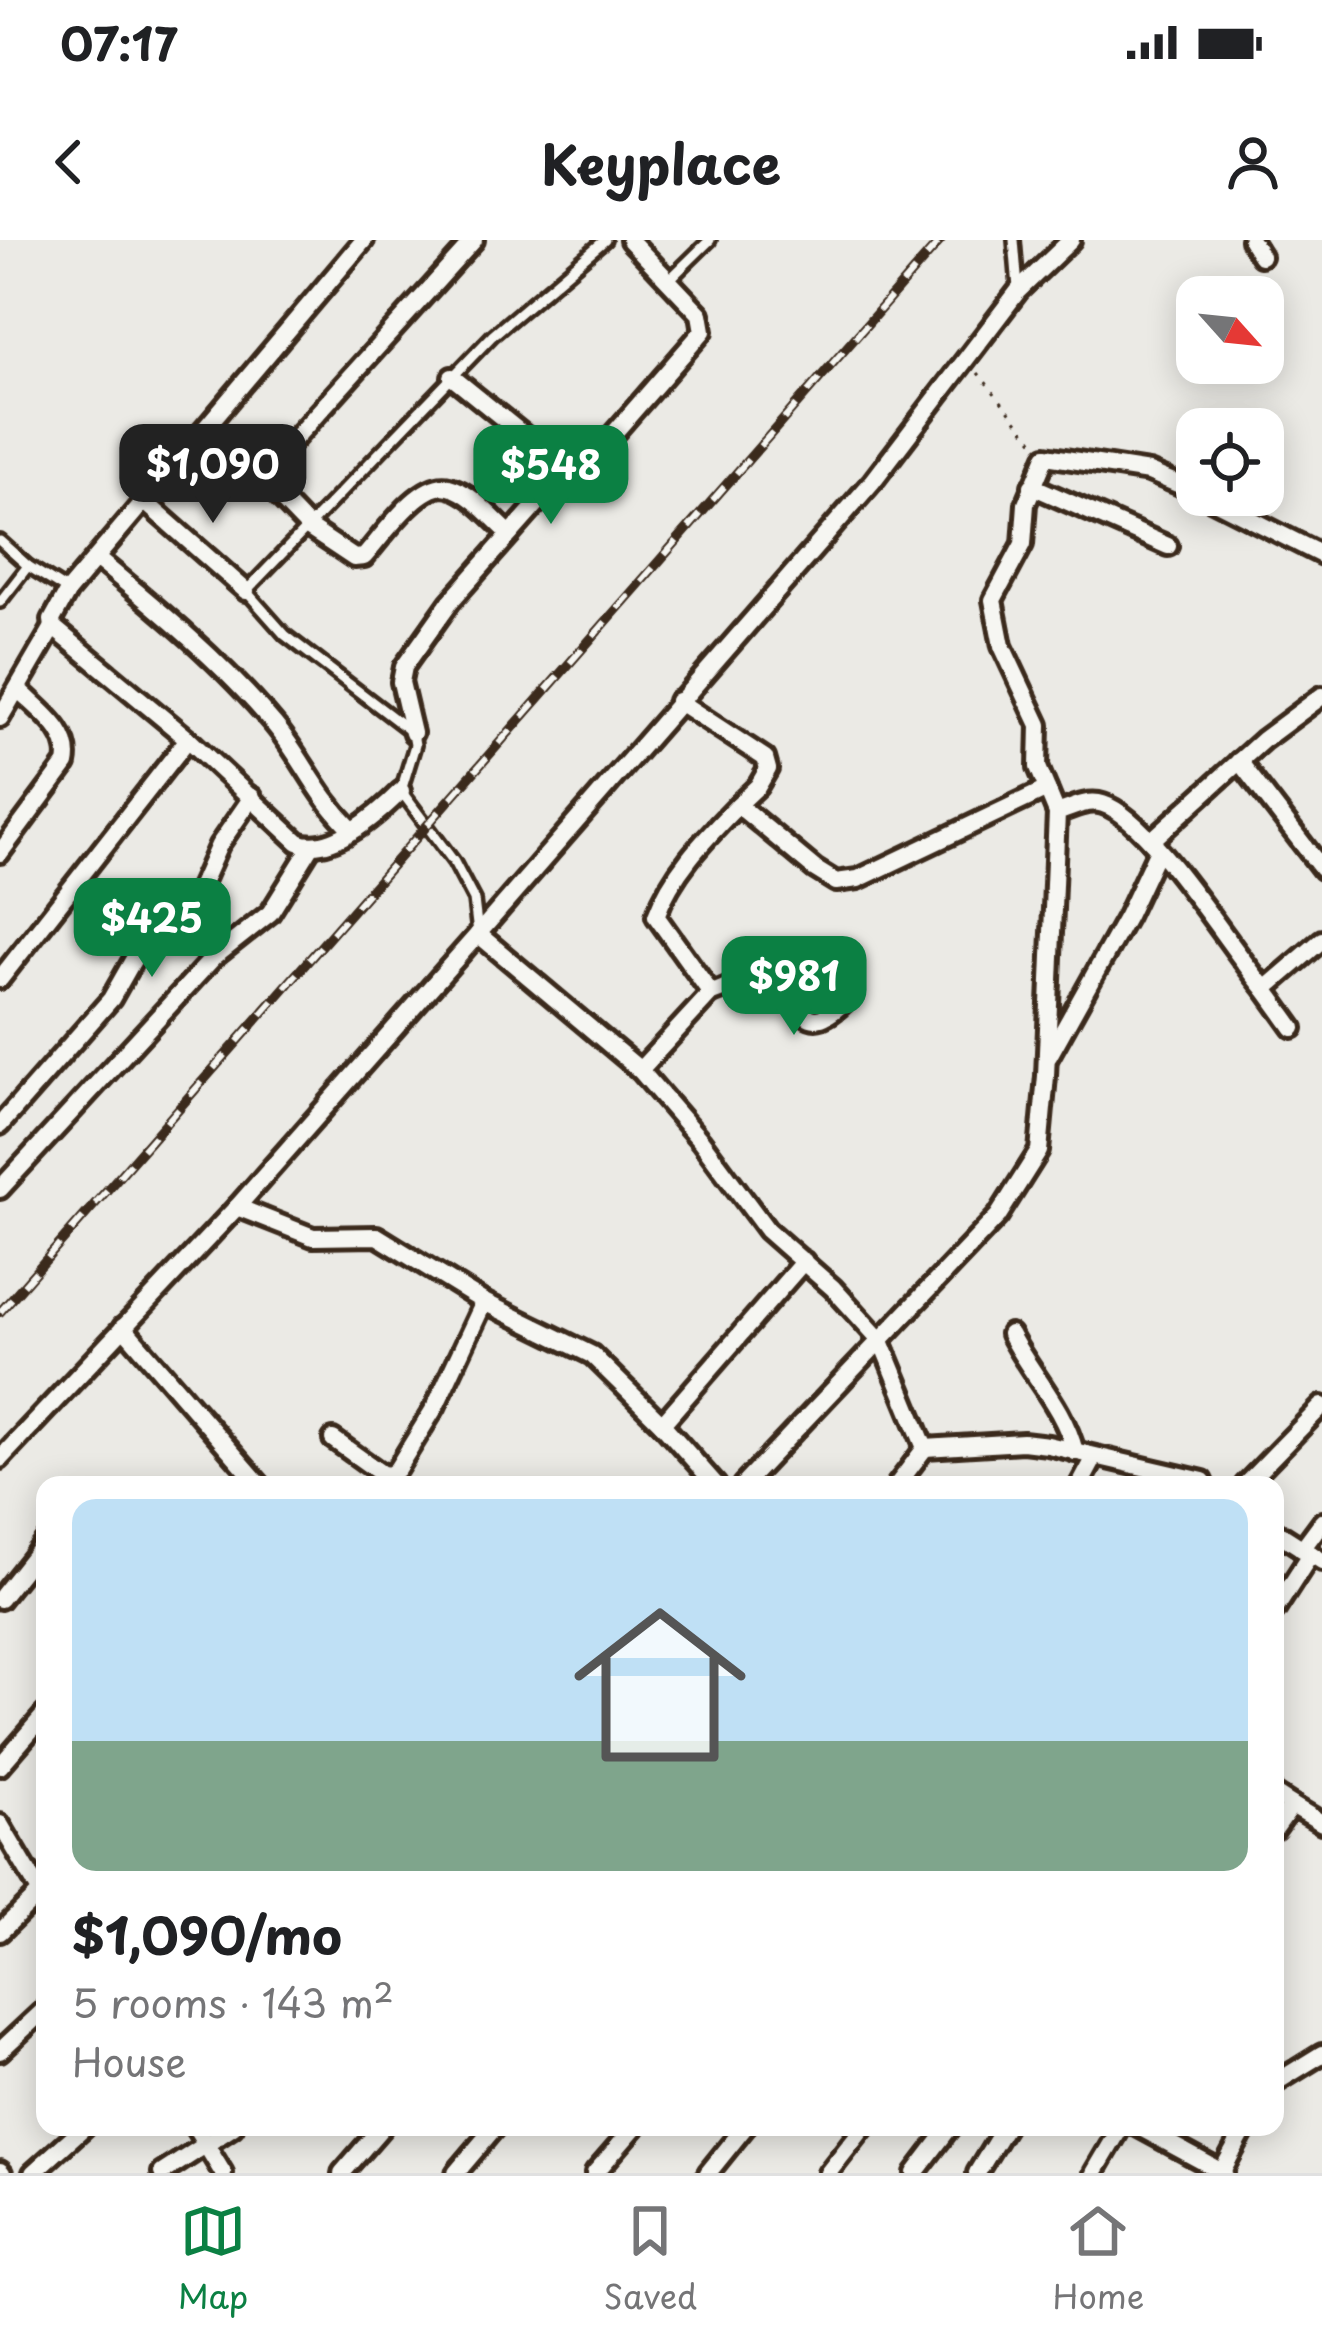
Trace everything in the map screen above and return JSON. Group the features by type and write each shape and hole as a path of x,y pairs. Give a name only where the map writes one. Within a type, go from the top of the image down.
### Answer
{"street":[{"path":"0,718 53,627 68,591 364,240"},
{"path":"260,477 474,240"},
{"path":"413,733 401,682 404,667 449,602 567,470 602,447 703,331 700,314 630,240"},
{"path":"0,1459 237,1207 478,934 874,481 1018,291 1072,240"},
{"path":"452,377 567,470"},
{"path":"209,427 309,528 354,558 364,557 420,494 438,486 453,487 510,534"},
{"path":"752,1476 998,1216 1039,1151 1057,813 1038,767 1039,724 1002,646 993,600 1023,544 1032,486 1046,456 1149,472 1176,484"},
{"path":"1032,486 1168,546"},
{"path":"144,501 246,592"},
{"path":"1244,516 1322,555"},
{"path":"96,558 231,676 293,750 325,803 351,829"},
{"path":"53,627 310,848"},
{"path":"0,853 66,764 69,751 62,734 19,690"},
{"path":"678,701 765,758 768,769 758,786 698,847 663,895 656,916 711,993"},
{"path":"1047,1061 1127,916 1154,846 1239,761 1318,706"},
{"path":"0,979 188,739"},
{"path":"1239,761 1322,869"},
{"path":"737,805 836,882 858,879 1047,789"},
{"path":"0,1189 213,958 270,913 310,848 382,810 401,791"},
{"path":"0,1125 111,1000 136,955 181,916 199,890 218,845 252,797"},
{"path":"1057,813 1089,802 1105,804 1154,846 1293,1028"},
{"path":"478,934 640,1070 701,1141 767,1230 805,1261 881,1341 925,1448"},
{"path":"1265,989 1322,940"},
{"path":"640,1070 711,993 761,980 820,1021 832,1016 852,994"},
{"path":"237,1207 313,1237 377,1235 484,1302 592,1354 708,1476"},
{"path":"662,1424 805,1261"},
{"path":"333,1439 382,1474 397,1469 435,1407 484,1302"},
{"path":"124,1327 252,1476"},
{"path":"1010,1334 1028,1369 1056,1404 1075,1452"},
{"path":"1254,1476 1322,1406"},
{"path":"903,1476 925,1448 1023,1442 1180,1476"},
{"path":"1085,1476 1095,1457"},
{"path":"1284,1596 1311,1555 1322,1522"},
{"path":"1284,1537 1311,1555"},
{"path":"0,1598 36,1553"},
{"path":"0,1766 36,1724"},
{"path":"1284,1800 1322,1823"},
{"path":"1284,1816 1292,1805"},
{"path":"0,1824 36,1879"},
{"path":"0,1932 36,1892"},
{"path":"0,2051 36,2017"},
{"path":"1284,2077 1322,2054"},
{"path":"33,2173 74,2136"},
{"path":"162,2173 199,2136"},
{"path":"201,2136 223,2173"},
{"path":"342,2173 374,2136"},
{"path":"456,2173 488,2136"},
{"path":"596,2173 627,2136"},
{"path":"709,2173 738,2136"},
{"path":"828,2173 857,2136"},
{"path":"915,2173 943,2136"},
{"path":"976,2173 999,2136"},
{"path":"1094,2173 1116,2136"},
{"path":"1156,2136 1222,2172 1241,2136"}],"lane":[{"path":"478,934 474,900 454,862 401,791 415,745 413,733 285,635 246,592 492,336 605,240"},
{"path":"668,280 710,240"},
{"path":"1014,240 1018,291"},
{"path":"0,541 68,591"},
{"path":"0,602 28,566"}],"path":[{"path":"965,357 1046,456"}],"railway":[{"path":"0,1312 941,240"}]}
